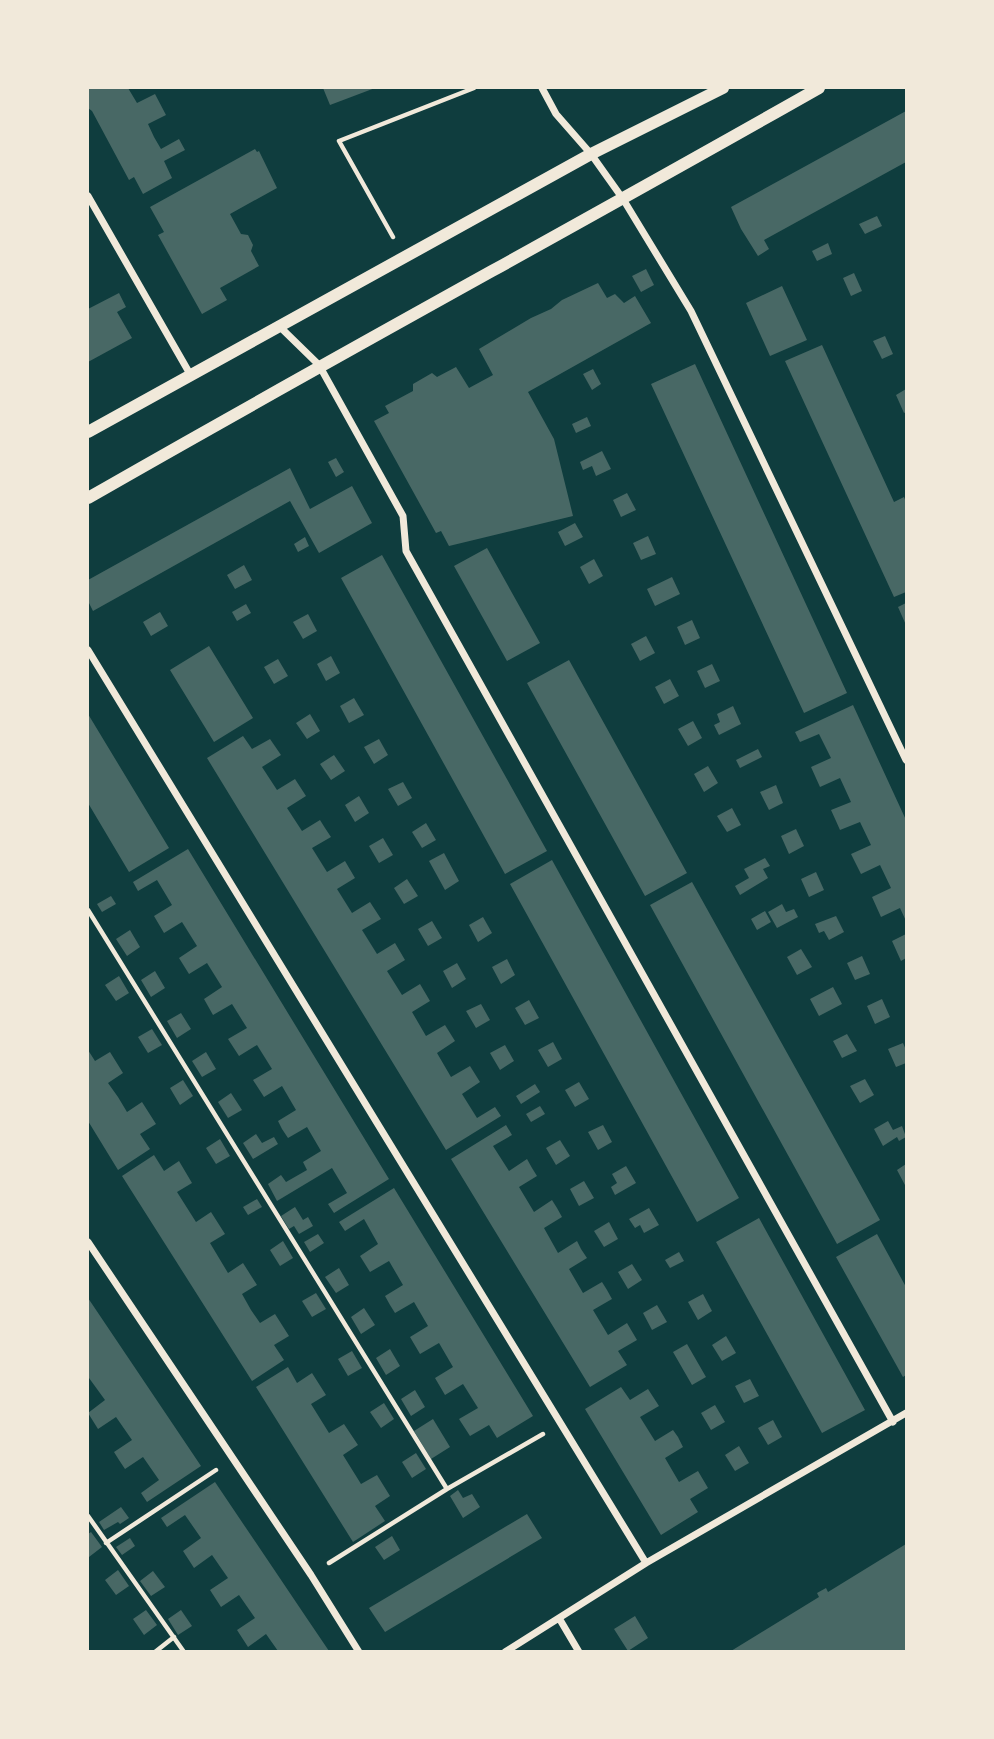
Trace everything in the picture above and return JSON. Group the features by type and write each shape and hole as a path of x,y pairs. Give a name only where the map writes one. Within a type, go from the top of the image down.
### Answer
{"street":[{"path":"542,88 556,114 591,154 623,199 691,311 906,760"},
{"path":"88,432 591,154 723,88"},
{"path":"88,498 319,365 623,199 819,88"},
{"path":"88,196 190,374"},
{"path":"278,325 319,365 403,516 405,551 892,1422"},
{"path":"88,650 646,1563"},
{"path":"88,1242 359,1651"},
{"path":"505,1651 646,1563 906,1413"},
{"path":"559,1618 579,1651"}],"path":[{"path":"403,257 366,184 339,141 474,88"},
{"path":"88,910 447,1489"},
{"path":"311,1575 447,1489 561,1425"},
{"path":"106,1543 232,1459"},
{"path":"88,1516 184,1651"},
{"path":"155,1651 174,1637"}],"building":[{"path":"88,88 128,88 137,103 155,94 166,115 148,124 154,137 161,149 179,139 185,150 164,161 172,178 143,194 134,177 129,180 88,108"},
{"path":"323,88 375,88 330,105"},
{"path":"906,111 906,162 764,240 769,249 758,256 731,207"},
{"path":"255,149 259,151 277,188 230,214 241,234 248,235 253,245 251,251 259,266 220,288 227,300 202,314 158,235 164,232 150,207"},
{"path":"877,216 882,226 865,234 859,224"},
{"path":"828,243 832,254 817,261 812,251"},
{"path":"646,269 654,285 641,292 632,276"},
{"path":"854,273 862,291 851,296 843,278"},
{"path":"598,283 607,298 615,294 624,303 635,296 651,323 528,392 554,439 573,516 449,546 441,531 436,533 374,421 389,413 385,406 413,391 413,384 432,373 437,377 456,367 469,388 493,375 479,349 551,309 562,300"},
{"path":"782,286 807,340 770,356 746,303"},
{"path":"119,293 126,307 117,312 132,338 88,362 88,309"},
{"path":"885,336 893,354 882,359 873,341"},
{"path":"822,345 894,502 904,497 906,502 906,592 894,597 785,361"},
{"path":"695,364 847,693 804,713 651,384"},
{"path":"593,369 601,384 592,390 583,374"},
{"path":"906,389 906,412 904,413 896,395"},
{"path":"587,417 591,426 576,433 572,424"},
{"path":"602,451 611,469 596,476 592,466 583,470 580,462"},
{"path":"336,458 344,472 336,477 328,462"},
{"path":"290,468 310,509 352,486 372,523 319,553 290,501 93,611 88,601 88,580"},
{"path":"627,493 636,510 621,517 613,500"},
{"path":"575,523 583,537 565,546 558,532"},
{"path":"648,536 656,554 641,560 633,543"},
{"path":"305,537 309,546 298,552 294,544"},
{"path":"487,548 540,643 507,661 454,566"},
{"path":"382,555 547,851 505,874 341,578"},
{"path":"594,559 603,576 589,584 580,567"},
{"path":"244,565 252,580 235,589 227,575"},
{"path":"672,577 680,594 655,606 647,589"},
{"path":"906,603 906,625 898,607"},
{"path":"246,604 251,613 237,621 232,612"},
{"path":"160,612 168,626 151,636 143,622"},
{"path":"308,614 317,631 303,639 293,622"},
{"path":"692,620 700,638 685,645 677,627"},
{"path":"646,636 655,653 640,661 631,644"},
{"path":"209,646 253,718 214,742 170,670"},
{"path":"331,656 340,673 326,681 317,664"},
{"path":"278,659 288,676 274,684 264,667"},
{"path":"569,660 687,873 645,896 527,683"},
{"path":"712,664 720,681 705,688 697,671"},
{"path":"670,679 679,696 664,704 655,687"},
{"path":"354,698 364,715 349,723 340,706"},
{"path":"853,705 906,820 906,921 900,908 881,917 872,897 891,888 880,865 861,874 851,854 871,845 860,822 840,830 831,810 851,802 840,778 820,787 811,767 831,758 819,734 800,742 795,732"},
{"path":"733,706 741,724 719,735 714,725 720,722 717,714"},
{"path":"88,714 169,848 129,872 88,803"},
{"path":"310,714 320,731 307,739 296,723"},
{"path":"693,721 702,738 688,746 678,729"},
{"path":"243,736 252,749 270,739 281,755 262,767 277,790 295,779 306,796 287,808 302,831 320,820 331,837 312,848 327,872 345,861 355,878 337,889 352,913 370,902 381,919 362,930 377,954 395,943 405,960 387,971 402,995 420,984 430,1001 412,1012 426,1036 445,1025 455,1041 437,1053 451,1077 470,1066 480,1082 462,1094 477,1118 495,1107 501,1116 446,1150 207,758"},
{"path":"379,739 388,755 374,764 364,747"},
{"path":"758,749 762,757 740,768 736,760"},
{"path":"334,755 345,771 331,780 320,764"},
{"path":"708,766 718,783 704,792 694,774"},
{"path":"403,782 412,798 398,806 388,789"},
{"path":"776,785 783,803 769,810 760,792"},
{"path":"359,796 369,813 355,822 345,805"},
{"path":"732,808 741,825 727,832 717,816"},
{"path":"426,823 436,840 422,848 412,832"},
{"path":"796,829 804,846 789,854 781,836"},
{"path":"383,838 393,855 379,863 369,846"},
{"path":"188,849 389,1179 334,1213 328,1204 347,1193 332,1168 277,1201 268,1184 281,1175 286,1182 307,1170 303,1162 321,1151 307,1127 288,1138 282,1129 278,1121 296,1110 282,1086 264,1097 253,1080 272,1069 257,1045 239,1056 228,1039 247,1028 232,1004 213,1015 204,999 222,987 207,963 189,974 179,958 197,946 182,922 164,933 154,916 172,905 157,880 138,891 133,882"},
{"path":"444,853 459,881 445,890 429,861"},
{"path":"765,858 770,866 763,869 768,878 740,895 735,886 749,878 744,869"},
{"path":"552,860 739,1198 697,1222 510,884"},
{"path":"816,872 824,890 809,897 801,879"},
{"path":"407,879 418,896 404,904 394,888"},
{"path":"692,882 880,1220 837,1244 650,905"},
{"path":"111,896 116,904 102,912 97,904"},
{"path":"782,904 786,912 794,909 798,917 777,928 768,912"},
{"path":"765,911 771,922 757,930 751,919"},
{"path":"836,916 844,932 829,940 824,931 819,933 815,924"},
{"path":"483,917 492,933 478,942 469,925"},
{"path":"432,921 442,938 428,946 418,929"},
{"path":"130,930 140,947 127,956 116,939"},
{"path":"906,934 906,958 901,961 892,941"},
{"path":"801,949 812,967 797,975 787,957"},
{"path":"862,956 870,974 855,980 847,963"},
{"path":"507,959 515,975 501,984 492,967"},
{"path":"457,963 466,979 452,988 443,971"},
{"path":"155,971 165,988 151,997 141,980"},
{"path":"119,976 129,993 116,1001 105,985"},
{"path":"833,987 842,1004 819,1016 810,999"},
{"path":"882,999 890,1017 875,1024 867,1006"},
{"path":"529,1000 539,1018 525,1025 515,1008"},
{"path":"481,1004 490,1020 476,1028 466,1011"},
{"path":"181,1013 191,1029 177,1038 167,1021"},
{"path":"152,1029 162,1045 148,1053 138,1037"},
{"path":"847,1034 857,1051 842,1058 833,1041"},
{"path":"553,1042 562,1059 548,1067 538,1050"},
{"path":"903,1043 906,1063 896,1067 888,1049"},
{"path":"505,1045 514,1061 500,1070 490,1053"},
{"path":"88,1050 95,1061 110,1052 123,1073 108,1083 127,1112 142,1102 156,1124 140,1134 150,1149 118,1170 88,1121"},
{"path":"206,1052 216,1069 202,1077 192,1061"},
{"path":"865,1079 874,1095 860,1103 850,1086"},
{"path":"183,1080 193,1096 180,1105 170,1088"},
{"path":"579,1082 589,1099 575,1107 565,1090"},
{"path":"535,1084 540,1092 521,1104 516,1096"},
{"path":"231,1093 242,1110 228,1118 218,1102"},
{"path":"540,1106 545,1114 531,1122 526,1114"},
{"path":"888,1121 893,1130 902,1126 906,1137 899,1141 897,1137 883,1146 874,1129"},
{"path":"506,1125 512,1135 493,1146 509,1171 527,1159 537,1176 519,1187 534,1212 552,1200 557,1208 562,1217 544,1228 558,1253 577,1241 587,1258 569,1269 583,1293 602,1282 607,1290 612,1299 593,1310 608,1335 627,1323 637,1340 618,1351 627,1365 590,1387 451,1159"},
{"path":"603,1125 612,1142 598,1150 588,1132"},
{"path":"256,1134 262,1143 274,1137 278,1144 253,1159 243,1143"},
{"path":"220,1139 230,1156 216,1164 206,1148"},
{"path":"560,1140 570,1156 556,1165 546,1148"},
{"path":"154,1155 164,1171 179,1161 192,1183 177,1192 196,1222 211,1212 225,1234 210,1243 228,1273 243,1263 257,1285 242,1294 251,1310 260,1323 275,1314 289,1336 274,1345 284,1360 252,1381 122,1176"},
{"path":"906,1164 906,1187 897,1170"},
{"path":"626,1166 636,1183 615,1195 611,1187 617,1183 612,1174"},
{"path":"584,1181 594,1198 579,1206 570,1189"},
{"path":"394,1188 533,1416 497,1438 489,1425 470,1436 459,1419 478,1408 463,1384 445,1395 435,1378 453,1367 439,1343 420,1354 410,1337 428,1326 414,1302 395,1313 390,1305 385,1296 403,1285 389,1261 370,1272 360,1256 378,1244 364,1219 345,1231 339,1222"},
{"path":"257,1199 262,1207 248,1215 243,1207"},
{"path":"295,1207 303,1220 308,1217 313,1226 299,1234 294,1226 289,1229 281,1216"},
{"path":"649,1208 659,1225 644,1233 640,1225 635,1228 629,1219"},
{"path":"759,1218 865,1410 822,1433 716,1242"},
{"path":"609,1222 618,1239 604,1247 594,1231"},
{"path":"318,1234 324,1243 310,1252 304,1242"},
{"path":"877,1234 906,1287 906,1375 903,1377 836,1257"},
{"path":"283,1241 293,1258 280,1266 270,1250"},
{"path":"679,1252 684,1261 670,1268 665,1260"},
{"path":"632,1264 642,1280 628,1289 618,1272"},
{"path":"339,1268 349,1285 336,1293 325,1277"},
{"path":"316,1293 326,1309 312,1317 302,1301"},
{"path":"703,1294 712,1311 698,1320 688,1302"},
{"path":"88,1298 201,1466 147,1502 141,1493 159,1480 143,1457 125,1469 114,1452 132,1440 116,1417 98,1429 88,1413 105,1400 88,1379"},
{"path":"657,1305 667,1322 652,1330 643,1313"},
{"path":"364,1308 375,1325 361,1334 351,1317"},
{"path":"726,1336 736,1353 722,1361 712,1345"},
{"path":"687,1344 706,1377 692,1385 673,1352"},
{"path":"390,1349 400,1366 386,1375 376,1358"},
{"path":"352,1351 362,1368 348,1376 338,1359"},
{"path":"288,1367 297,1383 312,1373 326,1395 311,1404 329,1433 344,1424 358,1445 343,1455 361,1484 377,1475 390,1496 375,1506 385,1521 353,1542 256,1387"},
{"path":"750,1379 759,1396 744,1403 735,1386"},
{"path":"621,1387 630,1400 648,1389 659,1406 640,1417 655,1441 673,1430 678,1437 683,1447 665,1458 679,1482 698,1471 708,1488 690,1499 698,1512 661,1535 585,1409"},
{"path":"415,1390 425,1407 411,1416 401,1399"},
{"path":"384,1403 394,1419 381,1428 370,1412"},
{"path":"715,1405 725,1422 711,1430 701,1413"},
{"path":"433,1419 450,1447 431,1459 414,1431"},
{"path":"773,1420 782,1437 768,1445 758,1428"},
{"path":"739,1446 749,1463 735,1471 725,1455"},
{"path":"416,1453 426,1469 412,1478 402,1462"},
{"path":"215,1482 329,1651 278,1651 266,1634 248,1647 237,1630 255,1618 239,1595 221,1607 210,1590 228,1578 212,1555 194,1568 183,1551 201,1538 185,1515 167,1527 161,1518"},
{"path":"458,1490 463,1498 472,1494 480,1507 463,1518 450,1496"},
{"path":"121,1507 129,1518 104,1530 99,1522"},
{"path":"527,1514 542,1538 385,1632 369,1608"},
{"path":"91,1532 102,1547 89,1557 88,1534"},
{"path":"392,1536 400,1550 384,1560 375,1547"},
{"path":"130,1538 135,1546 122,1555 116,1547"},
{"path":"906,1544 906,1651 731,1651 819,1597 817,1593 826,1588 828,1592"},
{"path":"118,1570 129,1586 116,1595 105,1580"},
{"path":"153,1571 165,1587 151,1596 140,1581"},
{"path":"146,1610 157,1625 144,1635 133,1619"},
{"path":"181,1610 192,1626 178,1635 168,1619"},
{"path":"635,1616 648,1638 628,1651 614,1629"}]}
